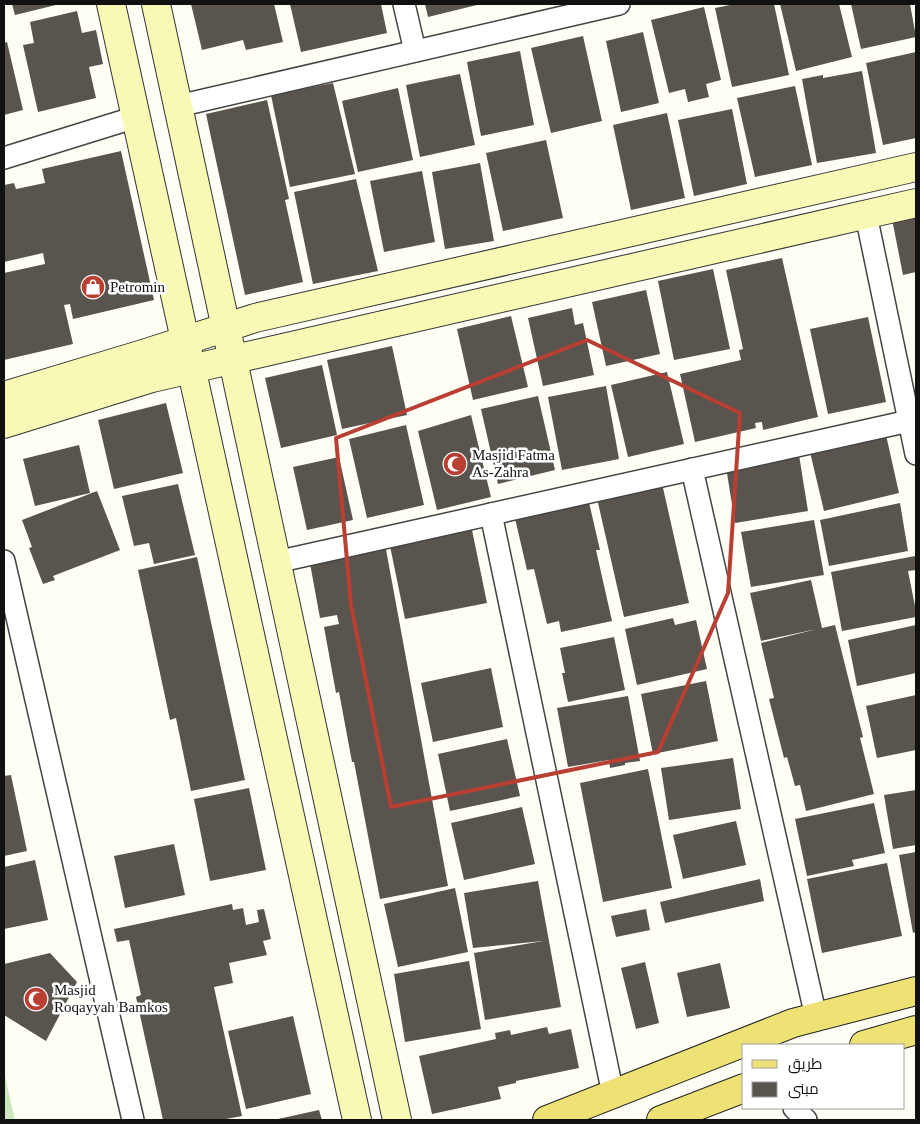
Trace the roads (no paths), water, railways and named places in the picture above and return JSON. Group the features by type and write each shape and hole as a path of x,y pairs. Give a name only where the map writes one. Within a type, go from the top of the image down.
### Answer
{"main road":[{"path":"547,1120 794,1023 916,990"},
{"path":"868,1044 916,1031"},
{"path":"661,1120 742,1089"}],"street":[{"path":"111,4 357,1120"},
{"path":"156,4 397,1120"},
{"path":"404,4 415,51"},
{"path":"178,106 619,4"},
{"path":"4,158 136,117"},
{"path":"4,396 265,316 916,167"},
{"path":"4,424 152,378 916,203"},
{"path":"866,215 916,454"},
{"path":"276,562 909,421"},
{"path":"692,469 816,1018"},
{"path":"491,514 613,1094"},
{"path":"4,561 133,1120"},
{"path":"795,1109 806,1120"}],"place":[{"name":"Petromin","path":"93,287"},
{"name":"Masjid Fatma As-Zahra","path":"455,464"},
{"name":"Masjid Roqayyah Bamkos","path":"36,999"}]}
